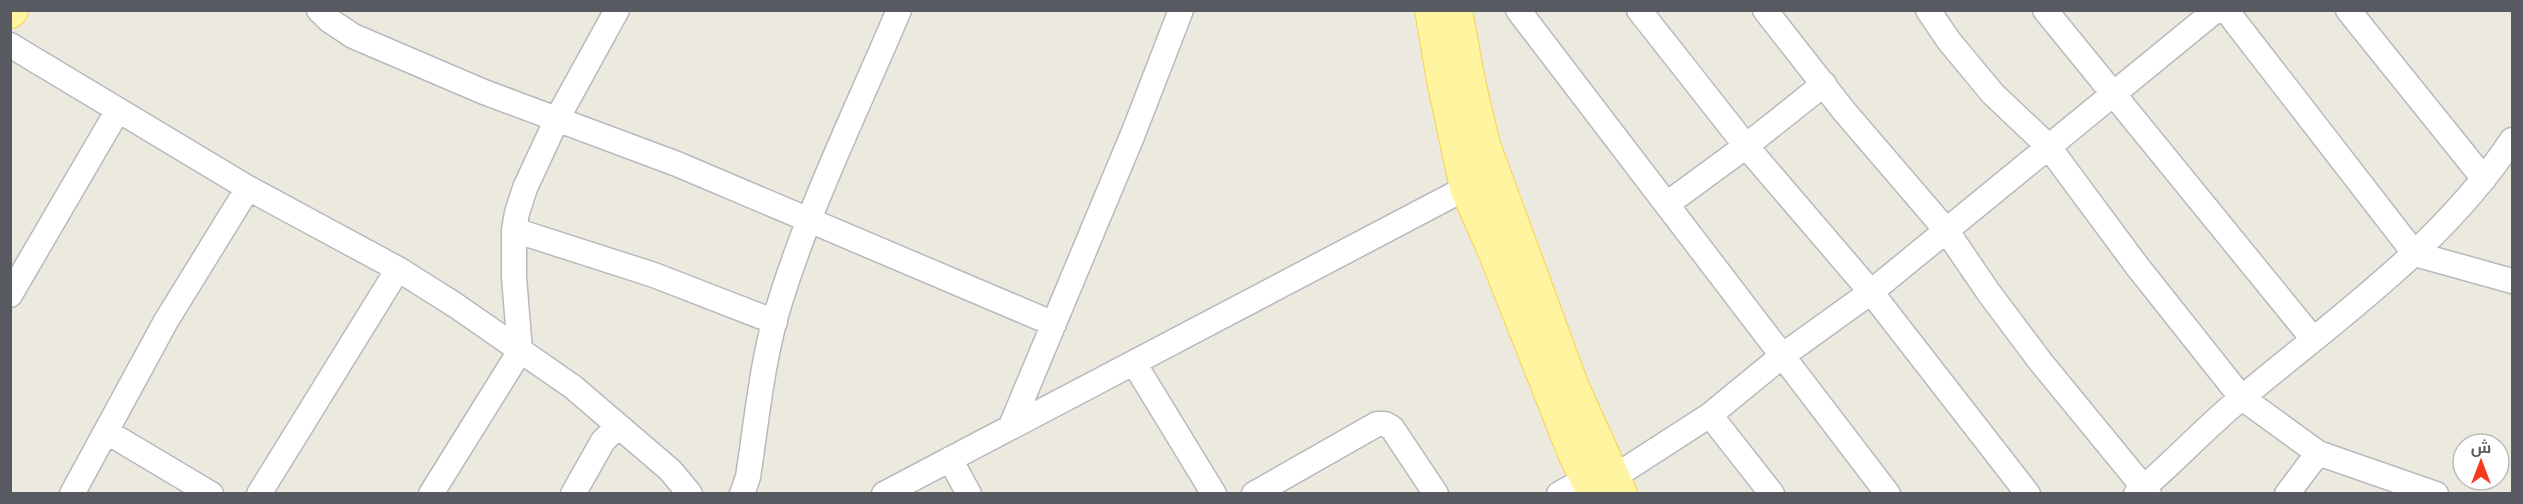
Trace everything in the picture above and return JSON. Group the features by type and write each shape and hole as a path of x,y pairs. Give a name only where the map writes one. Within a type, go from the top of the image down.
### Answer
{"main road":[{"path":"1431,10 1466,188 1601,487"},
{"path":"1456,10 1484,145 1572,385 1601,487"}],"street":[{"path":"319,10 328,20 353,36 484,92 676,164 1054,324"},
{"path":"431,494 520,351 515,307 514,230 525,188 557,119 617,10"},
{"path":"742,494 748,477 766,355 775,322 809,219 899,10"},
{"path":"1011,426 1133,134 1180,10"},
{"path":"1518,10 1888,494"},
{"path":"1639,10 1746,146 1871,292 2028,494"},
{"path":"1765,10 1844,111 1946,230 2040,361 2143,492 2241,397 2415,254 2497,173 2512,140"},
{"path":"1928,10 1949,42 1993,94 2048,146 2137,266 2241,397 2318,453 2436,494"},
{"path":"2045,10 2313,339"},
{"path":"1559,494 1601,487 1710,415 1782,356 1871,292 2216,10"},
{"path":"2226,10 2415,254 2512,281"},
{"path":"2348,10 2497,173"},
{"path":"10,45 249,188 398,269 573,387 670,470 690,494"},
{"path":"1667,204 1746,146 1824,84"},
{"path":"10,295 118,110"},
{"path":"72,494 166,321 249,188"},
{"path":"884,494 1466,188"},
{"path":"514,230 654,275 775,322"},
{"path":"259,494 398,269"},
{"path":"1134,363 1214,494"},
{"path":"1710,415 1772,494"},
{"path":"1254,494 1377,424 1385,424 1392,428 1436,494"},
{"path":"573,494 603,441 618,426"},
{"path":"107,432 211,494"},
{"path":"2287,494 2318,453"},
{"path":"950,459 969,494"}]}
